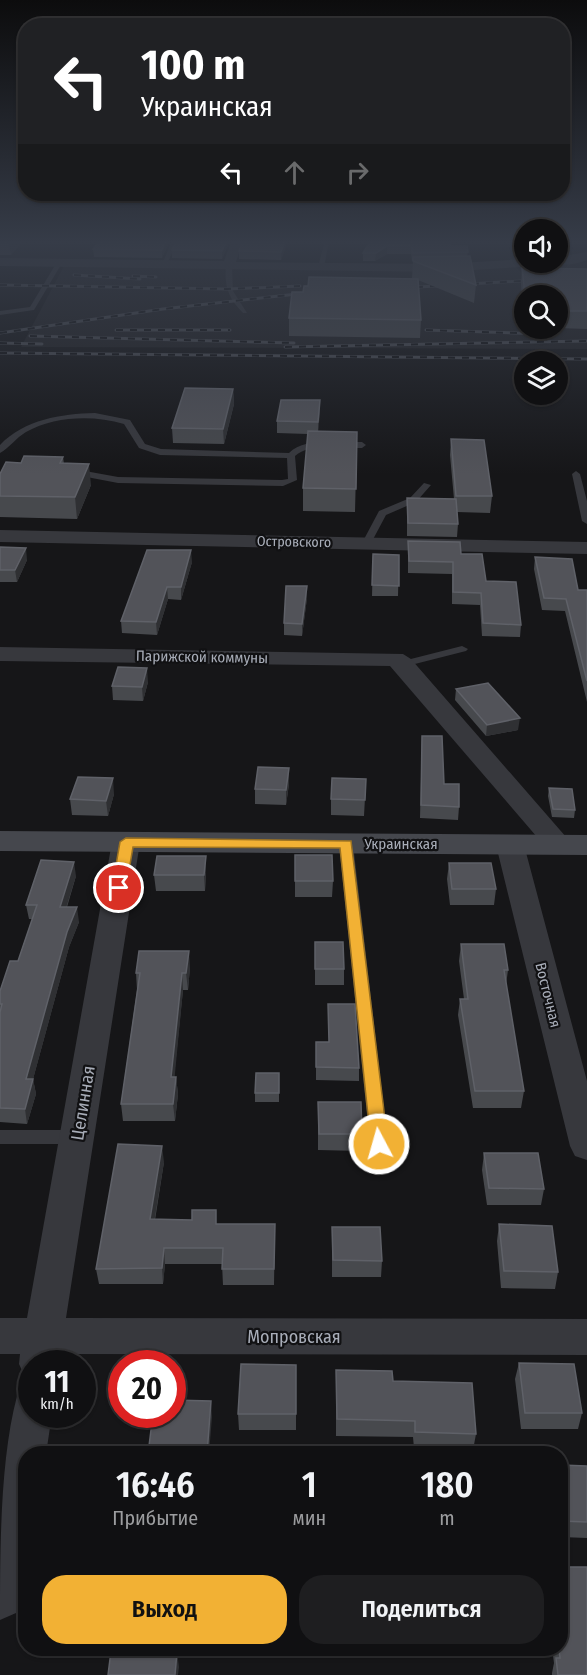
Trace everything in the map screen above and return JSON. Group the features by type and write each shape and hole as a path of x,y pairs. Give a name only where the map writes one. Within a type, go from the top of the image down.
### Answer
{"street":[{"name":"Островского","path":"0,536 587,548"},
{"name":"Парижской коммуны","path":"0,654 395,659 403,664"},
{"path":"403,664 573,845"},
{"name":"Украинская","path":"0,841 573,845"},
{"name":"Целинная","path":"42,1350 126,842"},
{"name":"Восточная","path":"510,845 587,1146"},
{"name":"Мопровская","path":"0,1336 42,1350 587,1337"},
{"path":"26,1446 29,1428"},
{"path":"0,1597 18,1492"}],"lane":[{"path":"0,450 11,436 30,425 61,419 101,417 127,422 142,446 160,452 291,456 298,449 308,446 362,445"},
{"path":"66,471 118,480 283,483 292,480 291,456"},
{"path":"576,474 587,521"},
{"path":"368,543 382,513 413,500 427,485"},
{"path":"403,664 462,649"},
{"path":"346,844 379,1144"},
{"path":"0,1137 77,1137"}],"shaded area":[{"path":"36,318 514,318 514,339 568,339 568,318 587,318 587,349 21,347"}],"building":[{"path":"300,318 421,318 421,320"},
{"path":"185,388 233,389 223,429 172,428"},
{"path":"281,400 320,400 318,422 277,421"},
{"path":"308,431 357,432 356,489 303,488"},
{"path":"451,439 484,440 492,496 456,496"},
{"path":"24,456 63,457 60,463 89,464 75,497 0,496 0,474 6,462 21,463"},
{"path":"407,498 456,499 458,524 408,523"},
{"path":"408,541 460,542 461,554 482,554 486,581 516,582 521,625 483,623 481,593 453,592 453,562 409,561"},
{"path":"0,547 26,548 15,570 0,570"},
{"path":"147,550 191,550 181,587 167,587 156,622 121,621"},
{"path":"373,554 399,555 399,586 372,585"},
{"path":"535,557 572,559 578,590 587,590 587,681 566,599 544,598"},
{"path":"286,586 307,586 302,624 284,623"},
{"path":"118,667 147,668 142,687 112,686"},
{"path":"488,683 520,718 487,725 456,689"},
{"path":"422,736 442,736 444,784 459,784 459,807 421,805"},
{"path":"258,767 289,768 286,790 255,789"},
{"path":"78,777 113,778 106,801 70,799"},
{"path":"332,778 366,779 365,800 331,799"},
{"path":"549,788 572,789 575,810 553,809"},
{"path":"295,855 332,855 333,881 295,881"},
{"path":"157,856 206,856 204,875 154,875"},
{"path":"41,860 74,862 60,907 77,907 67,932 26,1079 33,1079 25,1109 0,1108 0,1012 2,1004 0,1004 0,991 10,961 18,961 37,905 26,905"},
{"path":"449,863 491,863 496,889 452,889"},
{"path":"315,942 343,942 344,969 315,969"},
{"path":"461,944 504,944 508,970 504,970 524,1091 475,1091 460,999 468,999"},
{"path":"139,951 189,951 186,973 182,973 171,1077 176,1077 173,1104 121,1104 140,973 136,973"},
{"path":"328,1004 355,1004 359,1068 316,1067 316,1042 329,1042"},
{"path":"256,1073 279,1073 279,1093 255,1093"},
{"path":"318,1102 361,1102 362,1134 319,1134"},
{"path":"118,1144 162,1146 150,1219 192,1220 192,1210 216,1210 216,1224 275,1224 274,1269 222,1269 223,1248 164,1248 162,1268 96,1269"},
{"path":"484,1153 538,1153 544,1189 489,1188"},
{"path":"499,1224 552,1226 558,1272 504,1271"},
{"path":"332,1227 380,1227 382,1261 333,1260"},
{"path":"519,1363 574,1364 582,1413 525,1413"},
{"path":"241,1364 296,1365 296,1414 238,1414"},
{"path":"336,1370 392,1371 393,1381 472,1383 476,1434 415,1432 415,1421 337,1419"},
{"path":"186,1400 211,1401 208,1446 149,1446 151,1428 186,1428"},
{"path":"568,1465 587,1466 587,1522 568,1521"},
{"path":"568,1567 587,1567 587,1675 558,1675 556,1658 560,1658 560,1656 568,1656"},
{"path":"110,1656 177,1656 175,1675 108,1675"}],"railway":[{"path":"0,333 101,318"},
{"path":"116,330 230,330"},
{"path":"426,330 514,333"},
{"path":"30,336 294,343"},
{"path":"285,347 587,341"},
{"path":"0,343 42,344"},
{"path":"0,353 587,359"}],"route":[{"path":"119,888 126,842 346,844 379,1144"}]}
